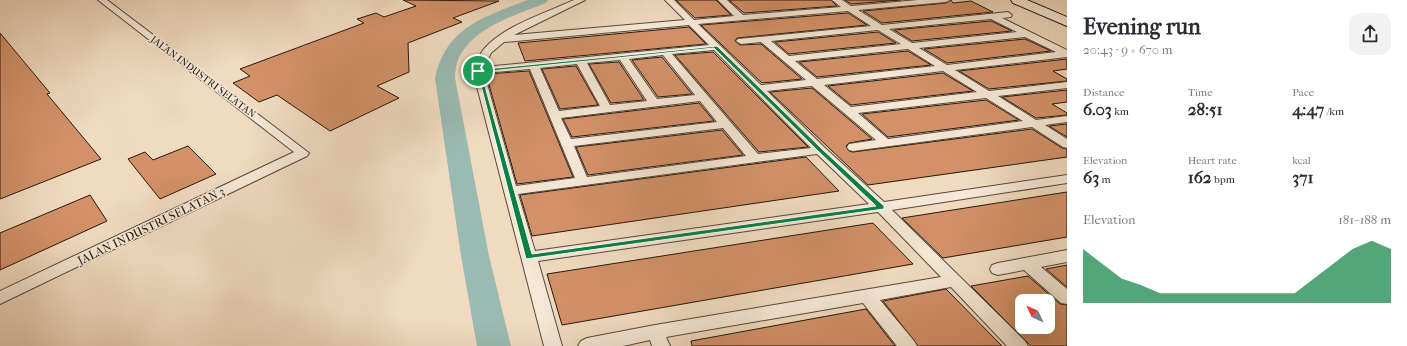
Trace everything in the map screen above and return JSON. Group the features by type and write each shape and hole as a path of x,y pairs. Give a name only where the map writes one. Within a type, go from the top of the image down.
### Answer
{"street":[{"name":"JALAN INDUSTRI SELATAN","path":"102,0 303,153"},
{"path":"553,346 478,71 487,52 501,39 514,31 581,0"},
{"path":"669,0 820,150 881,207 1019,346"},
{"path":"722,0 742,18"},
{"path":"836,0 1067,144"},
{"path":"501,39 946,0"},
{"path":"1017,0 1067,22"},
{"path":"741,41 1008,15"},
{"path":"993,17 1067,54"},
{"path":"786,59 1026,34"},
{"path":"763,39 885,142"},
{"path":"478,71 716,46"},
{"path":"665,52 755,159"},
{"path":"758,89 1067,54"},
{"path":"622,56 654,103"},
{"path":"580,60 607,108"},
{"path":"534,66 583,182"},
{"path":"848,111 1067,85"},
{"path":"554,115 704,97"},
{"path":"853,147 1067,119"},
{"path":"566,143 726,124"},
{"path":"511,191 820,150"},
{"name":"JALAN INDUSTRI SELATAN 3","path":"0,298 303,153"},
{"path":"529,257 881,207 1067,178"},
{"path":"998,269 1067,256"},
{"path":"1027,264 1067,298"},
{"path":"587,346 658,339 866,295 953,281"},
{"path":"866,295 908,346"}],"building":[{"path":"403,0 499,1 453,18 462,22 408,43 409,72 377,86 399,98 330,131 277,95 259,102 233,83 250,76 240,69 364,23 357,19 376,13 384,17 416,6"},
{"path":"676,0 716,0 731,15 695,18"},
{"path":"729,0 831,0 837,6 744,13"},
{"path":"845,0 901,0 851,4"},
{"path":"951,0 953,3 971,1 993,12 882,23 863,11 946,3"},
{"path":"848,13 867,25 737,38 735,41 740,45 761,44 802,79 762,83 701,25"},
{"path":"991,21 1012,31 912,41 894,30"},
{"path":"689,27 706,44 525,61 518,43"},
{"path":"878,32 896,43 789,54 775,42"},
{"path":"0,33 50,93 47,94 101,159 0,199"},
{"path":"1025,39 1051,51 947,63 924,49"},
{"path":"908,51 931,65 817,77 799,62"},
{"path":"713,52 808,147 759,152 675,55"},
{"path":"662,57 692,94 658,97 632,60"},
{"path":"1067,59 1067,69 1053,71 1067,79 1067,81 989,89 959,71"},
{"path":"619,62 644,100 611,103 589,64"},
{"path":"576,66 598,105 560,109 542,69"},
{"path":"529,71 573,177 517,184 486,74"},
{"path":"943,73 973,91 851,105 828,86"},
{"path":"812,88 872,139 849,143 846,146 849,151 853,152 1032,129 1062,148 1067,149 1067,157 868,185 770,92"},
{"path":"1067,90 1067,102 1052,104 1067,113 1067,115 1036,118 1002,97"},
{"path":"986,100 1019,120 888,137 862,114"},
{"path":"699,103 714,121 572,137 563,119"},
{"path":"1067,124 1067,137 1049,126"},
{"path":"722,130 743,155 588,175 576,147"},
{"path":"188,146 216,174 160,199 128,159 145,152 153,160"},
{"path":"806,157 839,191 532,236 520,195"},
{"path":"1067,192 1067,237 943,258 902,218"},
{"path":"90,195 107,221 0,270 0,233"},
{"path":"873,223 913,264 562,325 547,274"},
{"path":"1067,265 1067,287 1046,269"},
{"path":"1028,276 1049,294 1015,294 1015,330 971,286"},
{"path":"946,289 1002,346 918,346 883,301"},
{"path":"1055,300 1060,304 1067,305 1067,346 1031,346 1019,334 1055,334"},
{"path":"866,309 895,346 692,346 691,341"}],"waterway":[{"path":"494,346 475,256 445,78 448,61 455,48 466,36 495,19 541,0"}],"route":[{"path":"716,46 820,150 881,207 529,257 478,71 716,46"}]}
